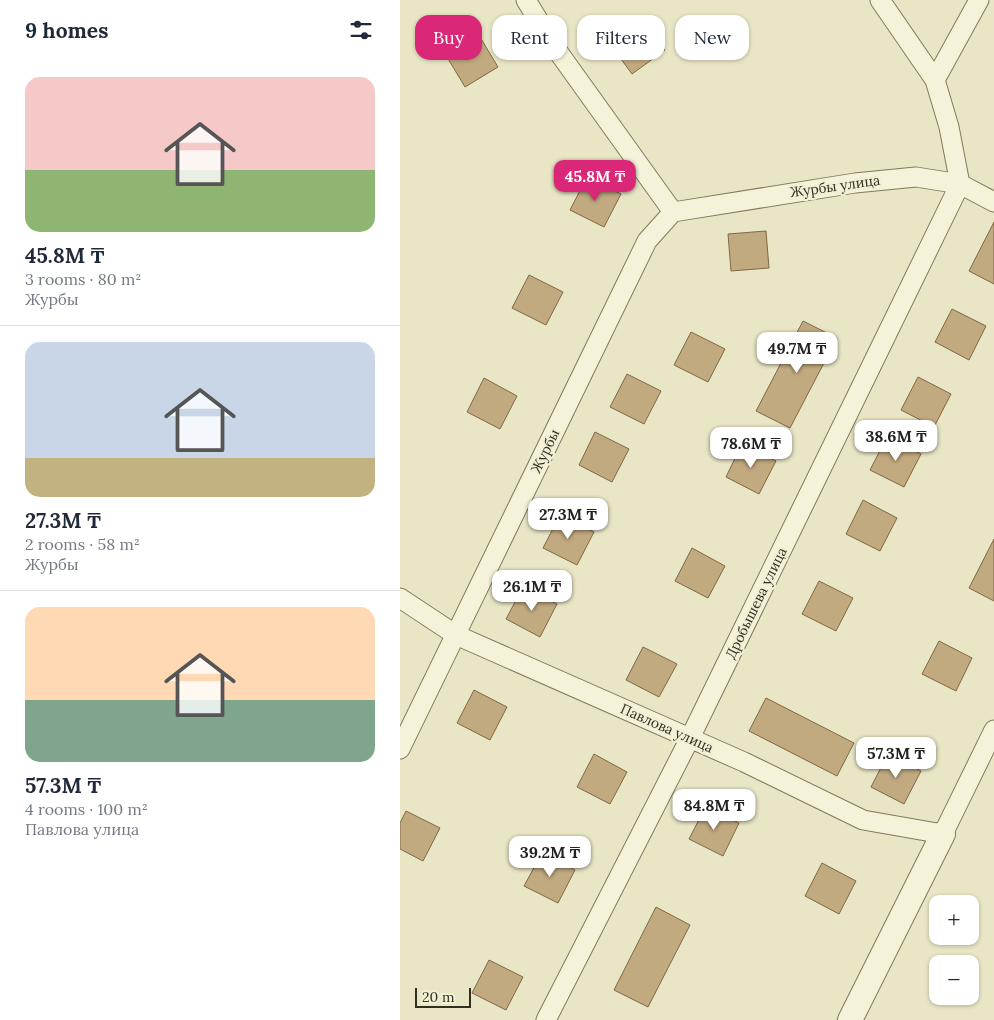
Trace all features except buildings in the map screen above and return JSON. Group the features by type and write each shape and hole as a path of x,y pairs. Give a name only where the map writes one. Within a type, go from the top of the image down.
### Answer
{"street":[{"path":"526,0 554,46 673,212"},
{"path":"880,0 935,80 949,126 960,184"},
{"path":"935,80 979,0"},
{"name":"Журбы улица","path":"673,212 900,177 916,177 960,184 994,202"},
{"name":"Дробышева улица","path":"546,1020 690,738 960,184"},
{"name":"Журбы","path":"400,749 647,241 673,212"},
{"name":"Павлова улица","path":"400,598 456,635 744,762 863,820 943,834"},
{"path":"850,1020 994,730"}]}
